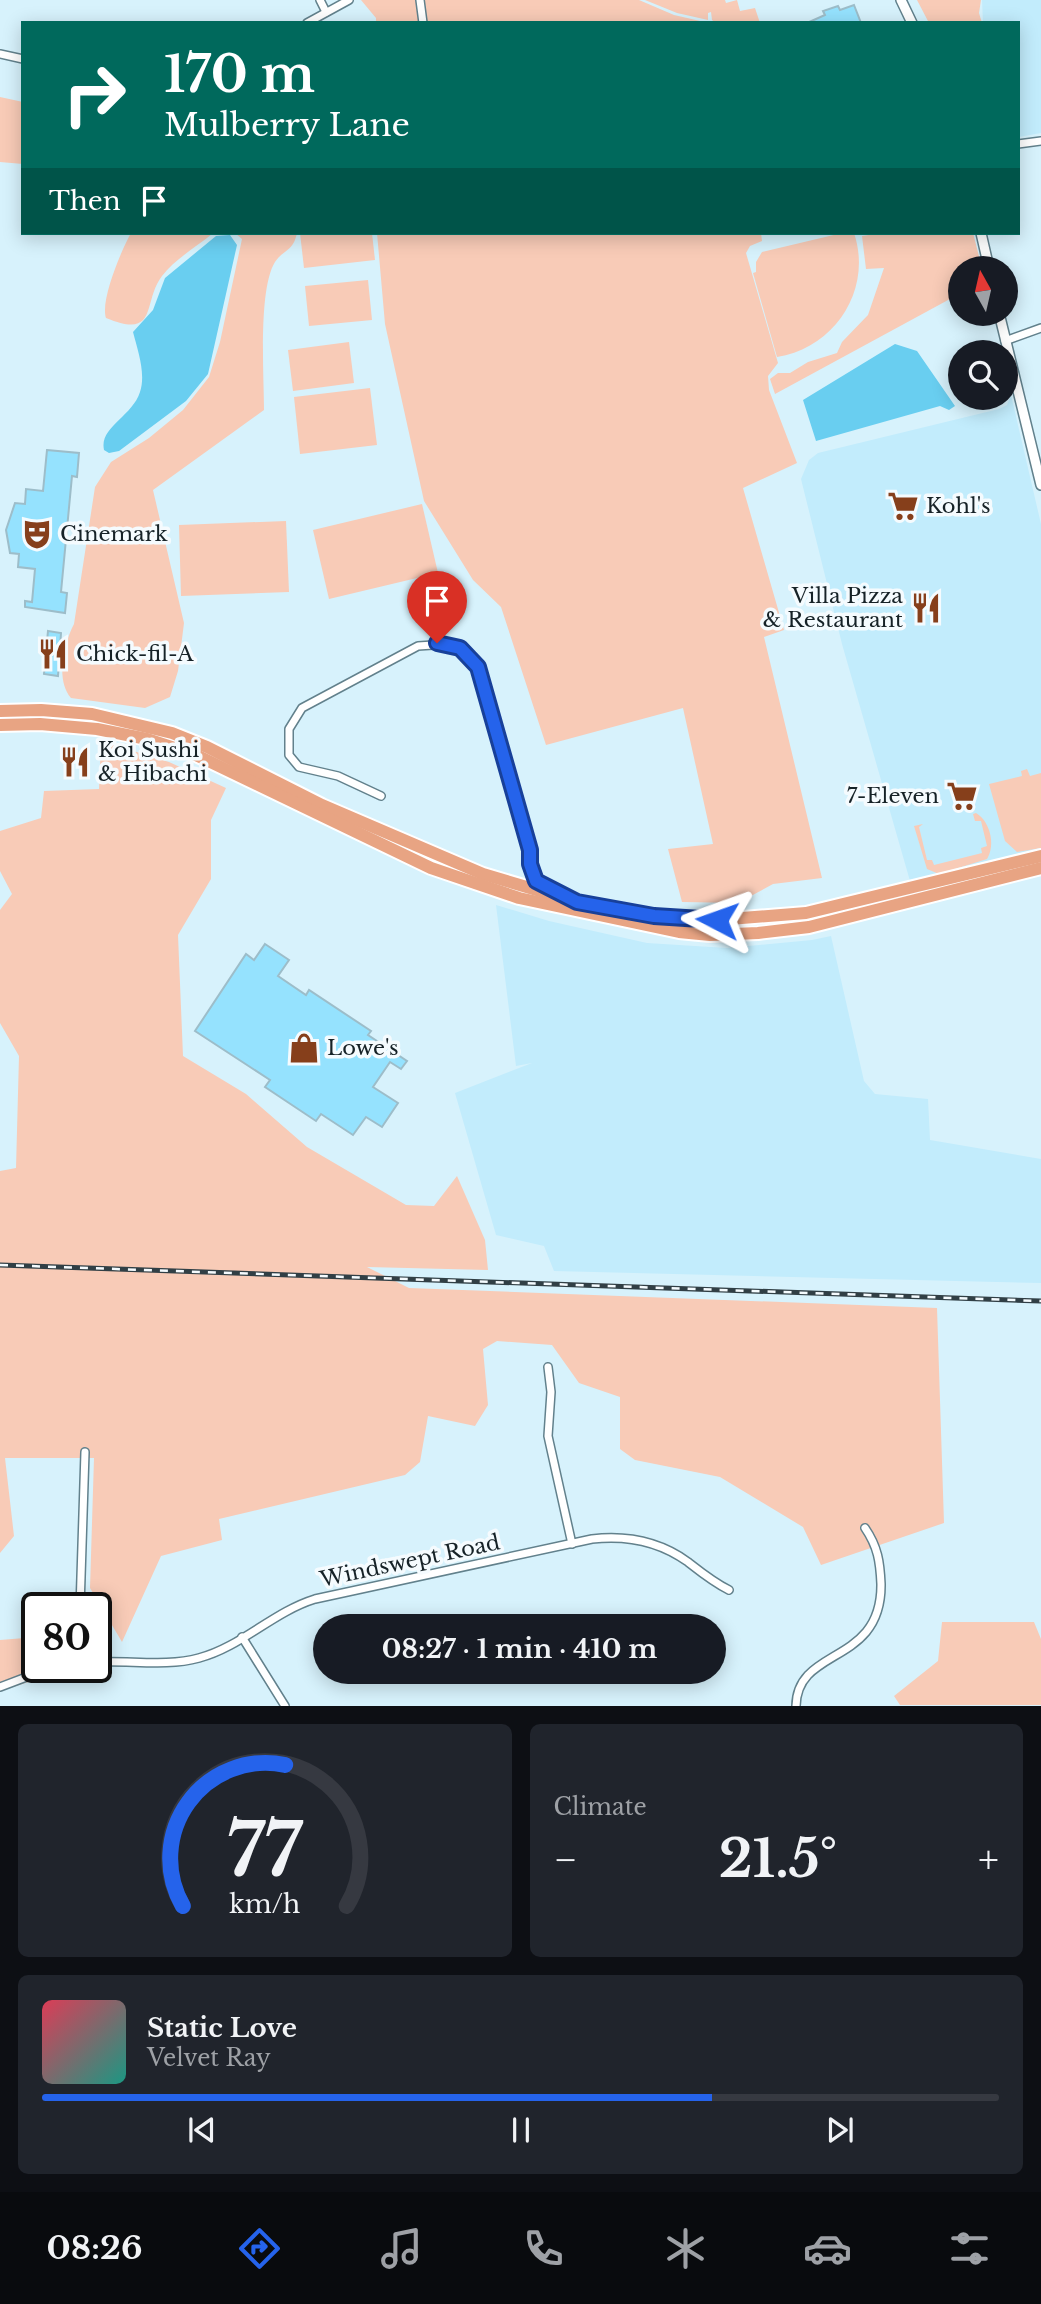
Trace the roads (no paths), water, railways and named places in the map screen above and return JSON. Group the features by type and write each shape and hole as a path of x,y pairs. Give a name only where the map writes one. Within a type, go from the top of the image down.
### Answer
{"highway":[{"path":"0,711 41,710 92,714 172,733 207,747 322,805 483,874 577,902 654,916 717,920 778,917 834,907 1041,856"},
{"path":"0,725 97,729 148,738 196,755 431,868 519,898 679,932 758,933 808,927 1041,868"},
{"path":"483,874 519,876 530,864 536,881 541,886 577,902"}],"street":[{"path":"320,0 326,12"},
{"path":"310,21 349,0"},
{"path":"420,0 423,21"},
{"path":"901,0 911,21"},
{"path":"0,54 21,59"},
{"path":"1020,144 1041,141"},
{"path":"981,235 986,256"},
{"path":"1008,340 1041,328"},
{"path":"1018,393 1041,485"},
{"path":"382,796 338,776 299,767 289,755 289,729 302,708 418,646 448,644 460,648 478,667 530,850 530,864"},
{"path":"548,1367 551,1392 548,1436 572,1544"},
{"path":"81,1592 85,1452"},
{"path":"796,1706 798,1691 806,1677 861,1638 877,1616 881,1599 879,1554 865,1528"},
{"name":"Windswept Road","path":"112,1662 184,1661 213,1653 290,1609 315,1599 610,1537 648,1542 676,1554 707,1580 729,1590"},
{"path":"242,1637 285,1706"},
{"path":"0,1687 21,1679"}],"water":[{"path":"230,235 237,245 208,374 186,401 119,451 109,453 104,450 106,435 136,401 142,385 141,362 133,332 153,310 165,278 216,236"},
{"path":"895,344 917,351 948,396 948,410 940,406 816,441 803,400"}],"railway":[{"path":"0,1265 1041,1301"}],"place":[{"name":"Kohl's","path":"903,506"},
{"name":"Cinemark","path":"37,534"},
{"name":"Villa Pizza & Restaurant","path":"926,608"},
{"name":"Chick-fil-A","path":"53,654"},
{"name":"Koi Sushi & Hibachi","path":"75,762"},
{"name":"7-Eleven","path":"962,796"},
{"name":"Lowe's","path":"304,1048"}]}
